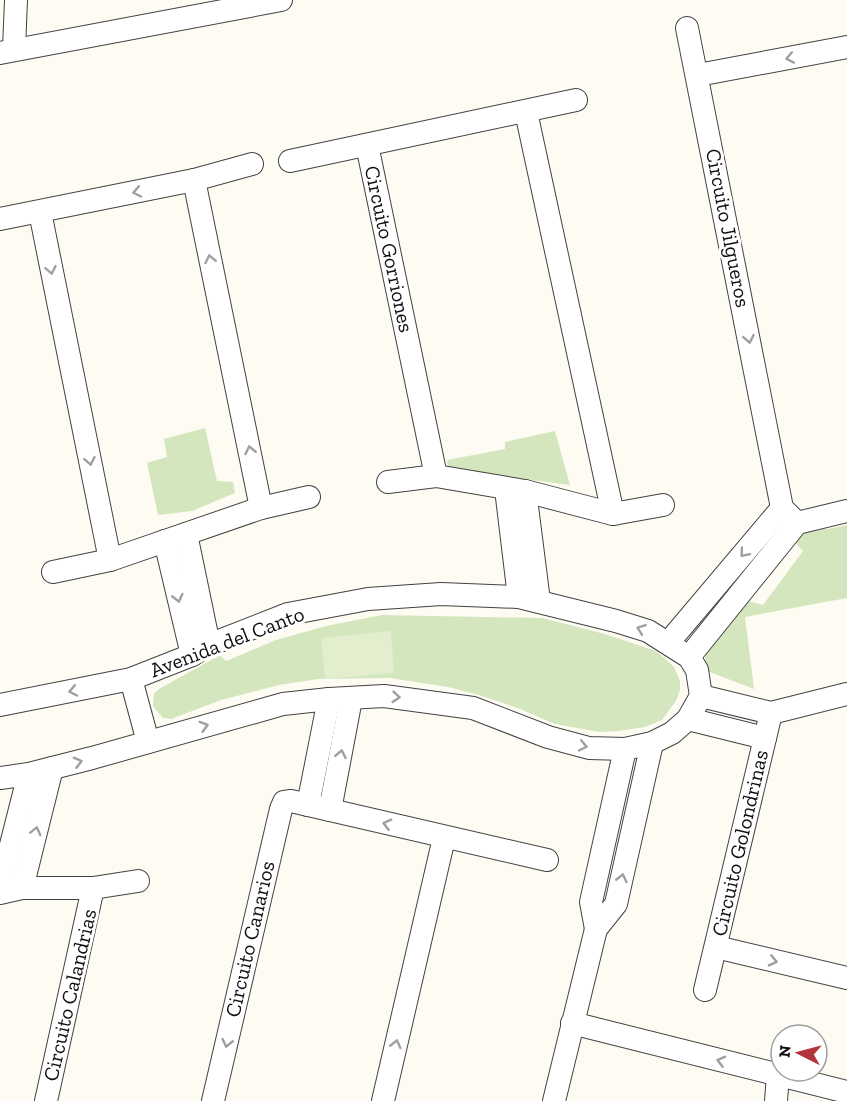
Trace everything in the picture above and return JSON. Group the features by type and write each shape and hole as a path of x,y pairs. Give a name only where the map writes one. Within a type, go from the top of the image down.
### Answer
{"street":[{"path":"16,0 7,51 281,0"},
{"name":"Circuito Jilgueros","path":"687,28 790,515"},
{"path":"698,75 847,47"},
{"name":"Circuito Gorriones","path":"436,476 368,145 576,100"},
{"path":"526,112 613,514"},
{"path":"290,161 368,145"},
{"path":"0,219 194,180 252,164"},
{"path":"194,180 261,508"},
{"path":"40,212 110,560"},
{"path":"388,482 436,476 516,490 613,514 663,505"},
{"path":"516,490 529,599"},
{"path":"53,572 110,560 261,508 309,497"},
{"path":"668,644 790,515 847,511"},
{"path":"0,778 52,768 283,704 384,696 473,708 548,737 589,748 625,749 652,743 672,733 688,719 701,696 697,670 689,657 790,515"},
{"path":"186,534 200,650"},
{"path":"165,541 200,650"},
{"name":"Avenida del Canto","path":"0,705 131,679 288,614 368,599 441,594 529,599 648,631 689,657"},
{"name":"Avenida del Canto","path":"131,679 148,742"},
{"path":"701,696 771,712 847,694"},
{"path":"308,805 340,699"},
{"path":"330,810 340,699"},
{"name":"Circuito Golondrinas","path":"705,990 771,712"},
{"name":"Circuito Golondrinas","path":"688,719 765,738"},
{"path":"554,1101 596,929 616,904 652,743"},
{"path":"596,929 591,902 625,749"},
{"path":"7,889 52,768"},
{"path":"7,889 29,774"},
{"name":"Circuito Canarios","path":"213,1101 284,802 291,801 547,860"},
{"path":"383,1101 444,838"},
{"name":"Circuito Calandrias","path":"7,889 93,888 138,881"},
{"name":"Circuito Calandrias","path":"46,1101 93,888"},
{"name":"Circuito Golondrinas","path":"716,947 847,978"},
{"path":"572,1023 769,1074"},
{"path":"776,1101 777,1083"},
{"path":"808,1083 847,1092"}],"green space":[{"path":"205,428 217,481 233,482 235,493 192,511 158,515 147,463 167,457 164,439"},
{"path":"555,431 570,485 448,469 447,460 505,449 505,442"},
{"path":"847,525 847,598 745,617 754,689 707,671 704,647 748,601 763,605 803,551 793,540 801,530 828,529"},
{"path":"382,615 542,618 605,634 656,651 674,667 680,681 680,690 676,701 662,720 645,727 599,732 555,724 479,695 448,687 390,678 318,679 279,685 221,700 171,719 163,718 153,706 154,693 159,689 220,655 226,661 276,640 326,626"},
{"path":"391,631 394,673 325,679 321,638"}]}
